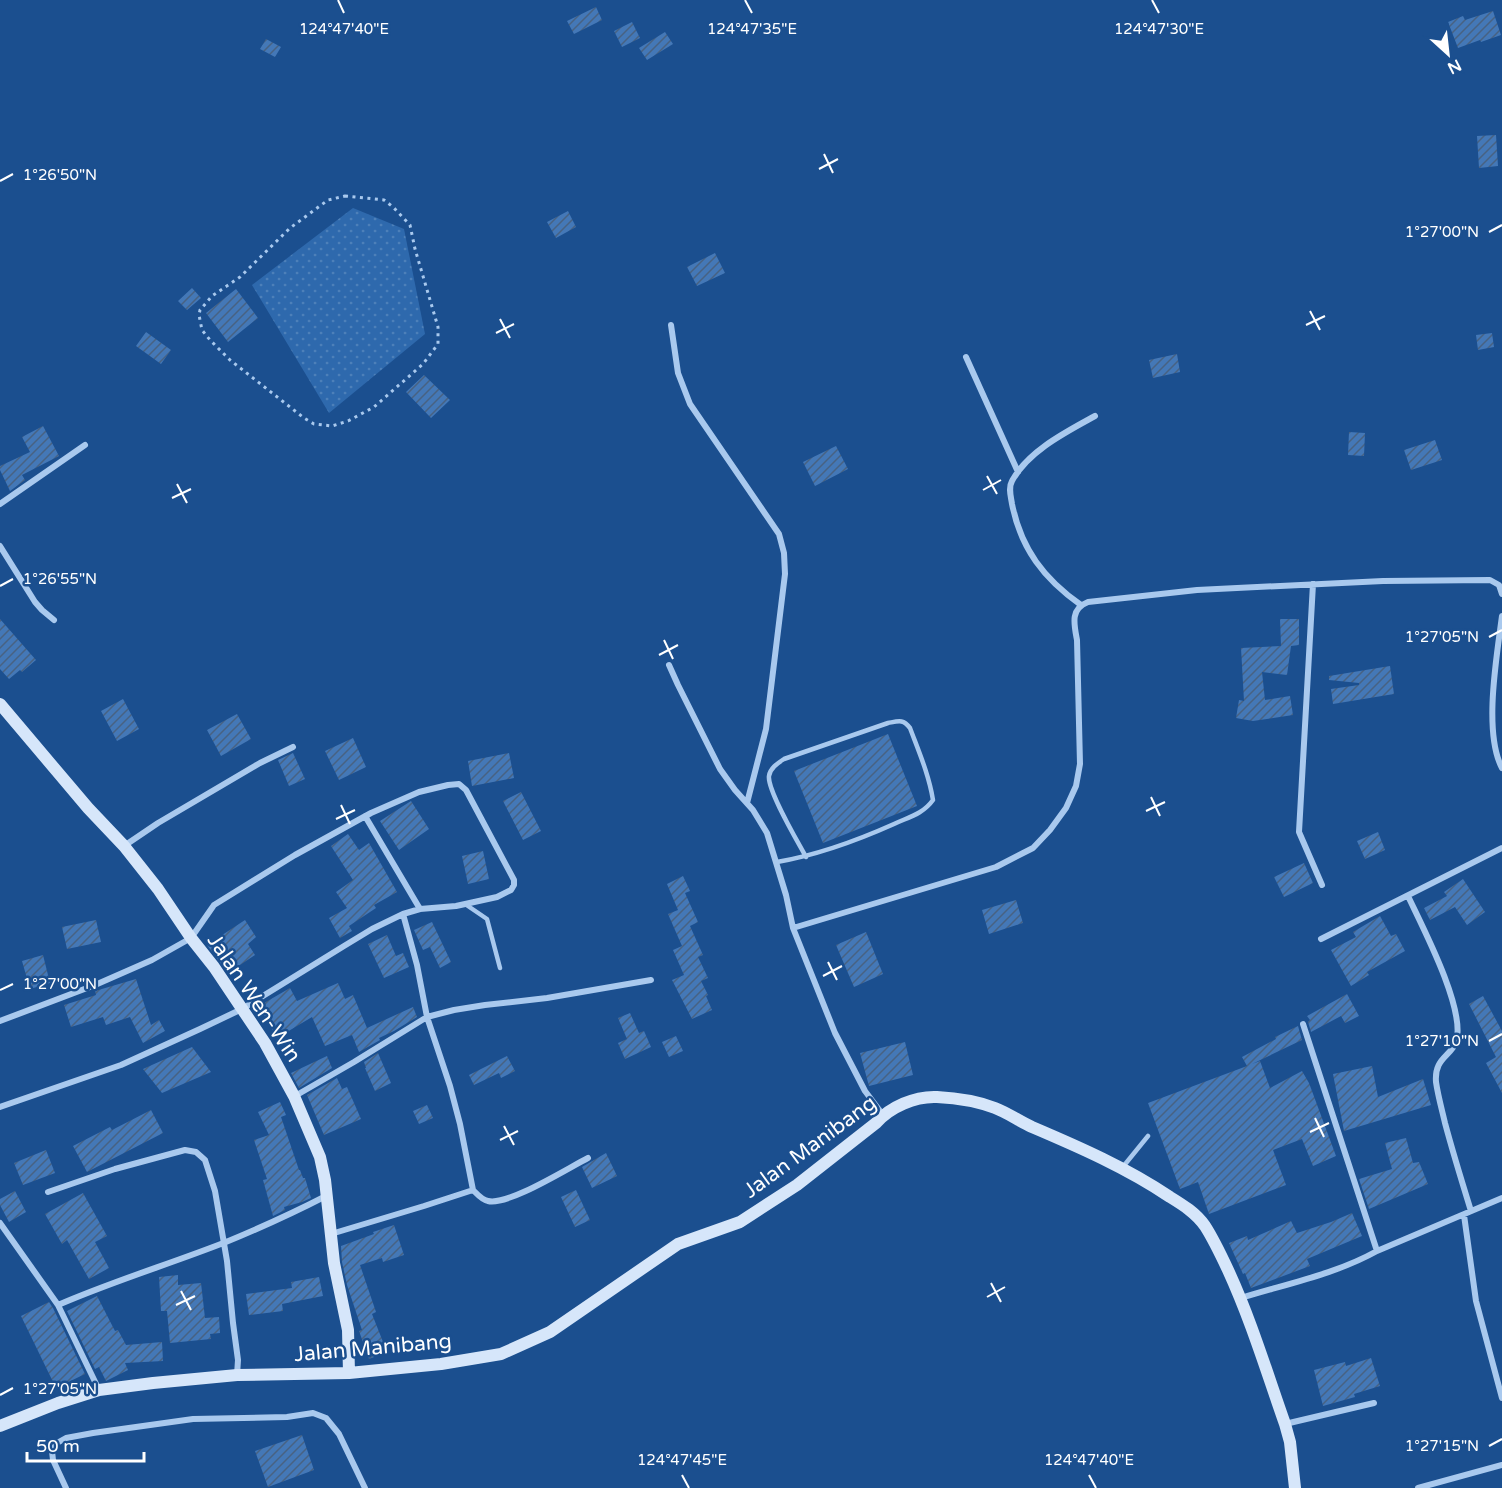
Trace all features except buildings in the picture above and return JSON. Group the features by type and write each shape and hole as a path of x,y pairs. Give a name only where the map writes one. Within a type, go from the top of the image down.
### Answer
{"street":[{"path":"671,325 678,374 690,404 774,526 779,534 784,553 785,574 766,729 747,803"},
{"path":"966,357 1018,472"},
{"path":"1081,605 1046,576 1033,559 1014,512 1010,485 1028,460 1059,436 1095,416"},
{"path":"0,504 85,445"},
{"path":"0,546 35,602 54,620"},
{"path":"793,928 996,867 1033,848 1050,830 1066,808 1076,786 1080,764 1075,612 1081,605 1089,602 1197,590 1383,581 1490,580 1499,585 1502,594"},
{"path":"1313,584 1299,832 1322,885"},
{"path":"1502,616 1494,681 1492,727 1498,760 1502,768"},
{"path":"669,665 720,769 767,833 777,862 793,928 835,1033 865,1091 883,1115"},
{"name":"Jalan Wen-Win","path":"0,704 88,808 124,846 158,889 265,1043 294,1096 320,1157 325,1180 334,1263 348,1330 349,1373"},
{"path":"124,846 260,763 293,747"},
{"path":"0,1021 95,985 152,960 191,938 214,905 295,855 365,816 419,792 459,784 466,789 514,880 511,890 497,897 456,906 420,909 403,914 353,940 242,1009 121,1065 0,1107"},
{"path":"365,816 420,909"},
{"path":"1322,939 1502,849"},
{"path":"1408,896 1432,946 1454,1009 1457,1039 1437,1069 1436,1082 1454,1156 1471,1211"},
{"path":"403,914 420,975 427,1017 453,1095 473,1190 484,1200 499,1201 532,1188 588,1158"},
{"path":"294,1096 427,1017 454,1010 547,998 651,980"},
{"path":"1303,1024 1377,1251"},
{"name":"Jalan Manibang","path":"0,1426 99,1390 164,1381 237,1375 349,1373 441,1364 501,1354 550,1332 678,1244 740,1222 797,1185 883,1115 912,1100 934,1097 996,1108 1122,1168 1190,1210 1203,1224 1215,1241 1241,1298 1285,1424 1290,1442 1295,1488"},
{"path":"48,1192 115,1169 185,1150 196,1152 205,1160 215,1191 225,1242 238,1360 237,1375"},
{"path":"331,1234 473,1190"},
{"path":"58,1305 92,1290 225,1242 280,1219 326,1196"},
{"path":"1241,1298 1332,1270 1502,1198"},
{"path":"1464,1215 1476,1301 1502,1398"},
{"path":"0,1223 58,1305 99,1390"},
{"path":"1285,1424 1374,1403"},
{"path":"66,1488 53,1460 52,1451 57,1443 66,1438 193,1419 287,1417 313,1413 326,1418 339,1434 365,1488"},
{"path":"1418,1488 1502,1465"}],"lane":[{"path":"777,862 806,857 872,834 926,810 933,800 927,773 910,728 905,722 888,723 784,759 772,768 768,777 773,793 806,857"},
{"path":"465,904 487,919 500,968"},
{"path":"1122,1168 1148,1136"}],"path":[{"path":"345,196 384,200 410,225 432,309 438,327 438,344 423,364 374,407 348,421 332,426 314,424 304,418 230,360 201,330 199,315 200,310 212,296 240,277 290,228 328,200 345,196"}],"shaded area":[{"path":"353,208 404,229 425,334 329,413 252,285"}]}
